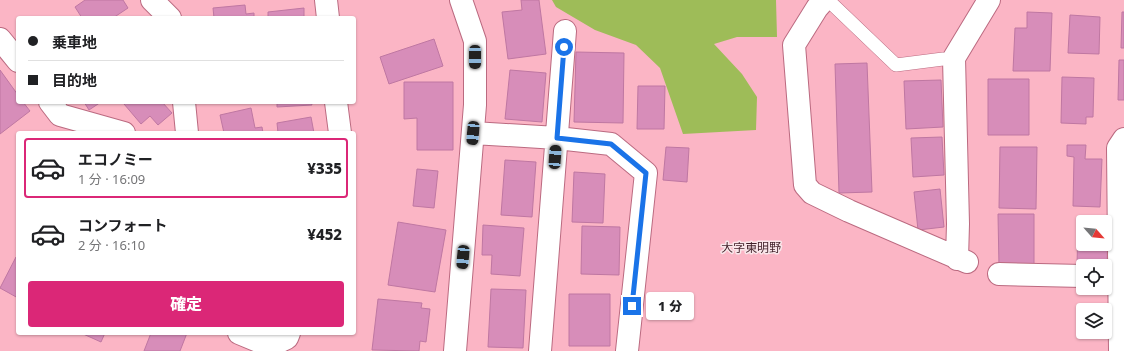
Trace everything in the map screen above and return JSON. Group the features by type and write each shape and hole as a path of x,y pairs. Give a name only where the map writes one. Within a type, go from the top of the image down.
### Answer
{"street":[{"path":"152,0 168,16"},
{"path":"172,0 174,16"},
{"path":"326,0 328,16"},
{"path":"455,351 475,105 475,41 461,0"},
{"path":"824,0 817,8 794,45 805,185 812,193 849,211 962,260 958,224 954,58 989,0"},
{"path":"540,351 565,32"},
{"path":"0,38 16,58"},
{"path":"52,104 60,115 117,131"},
{"path":"184,104 187,131"},
{"path":"336,104 340,131"},
{"path":"473,133 556,148 611,144 646,173 627,351"},
{"path":"1120,351 1116,277 1118,148 1124,139"},
{"path":"999,274 1076,276"},
{"path":"244,335 270,346 287,338 288,335"}],"lane":[{"path":"828,0 896,65 943,59"}],"green space":[{"path":"552,0 776,0 777,37 737,37 714,44 742,74 757,97 756,130 683,134 660,68 636,45 595,30 556,7"}],"building":[{"path":"85,0 123,0 128,8 116,16 81,16 75,7"},
{"path":"521,0 539,0 546,54 508,59 502,12 522,10"},
{"path":"245,5 246,14 254,13 254,16 214,16 213,8"},
{"path":"304,8 304,16 268,16 268,12"},
{"path":"1027,12 1052,13 1050,71 1013,71 1015,28 1027,28"},
{"path":"1122,12 1124,12 1124,48 1121,48"},
{"path":"1070,15 1100,17 1099,54 1068,53"},
{"path":"434,39 443,66 389,84 380,57"},
{"path":"576,52 624,53 623,123 574,122"},
{"path":"1119,60 1124,60 1124,100 1118,100"},
{"path":"867,63 872,192 839,193 835,64"},
{"path":"0,70 16,92 16,104 25,104 30,111 0,134"},
{"path":"510,70 546,73 542,122 505,119"},
{"path":"1062,77 1094,78 1093,117 1086,117 1086,124 1061,123"},
{"path":"988,79 1029,79 1029,135 988,135"},
{"path":"941,80 943,127 906,129 904,81"},
{"path":"404,82 453,82 453,150 417,150 417,118 404,119"},
{"path":"638,86 665,86 664,129 637,129"},
{"path":"85,104 98,104 89,110"},
{"path":"124,104 164,104 172,113 158,125 150,116 141,124"},
{"path":"277,104 312,105 277,107"},
{"path":"251,108 255,128 262,127 263,131 224,131 220,115"},
{"path":"311,117 314,131 278,131 277,123"},
{"path":"942,137 944,175 913,177 911,138"},
{"path":"1067,145 1086,145 1085,159 1102,159 1100,207 1073,206 1074,157 1067,156"},
{"path":"666,147 689,148 687,182 663,180"},
{"path":"1000,147 1037,147 1036,209 999,208"},
{"path":"505,160 536,162 532,217 501,215"},
{"path":"417,169 438,171 434,208 413,206"},
{"path":"574,172 605,174 603,223 572,222"},
{"path":"940,189 944,227 918,230 914,192"},
{"path":"998,214 1034,214 1034,267 999,267"},
{"path":"398,222 446,230 435,292 388,285"},
{"path":"483,225 524,228 520,276 491,274 492,255 482,255"},
{"path":"582,226 620,227 619,275 581,274"},
{"path":"1077,251 1107,251 1107,259 1077,259"},
{"path":"16,257 16,297 0,288"},
{"path":"491,289 526,290 523,348 488,347"},
{"path":"569,294 610,294 610,346 569,346"},
{"path":"378,299 422,303 421,308 430,309 426,342 420,341 419,351 372,350"},
{"path":"85,335 104,335 101,342"},
{"path":"150,335 186,335 180,351 144,351"}],"district":[{"name":"大字東明野","path":"751,247"}],"route":[{"path":"564,47 557,138 611,144 646,173 632,306"}]}
